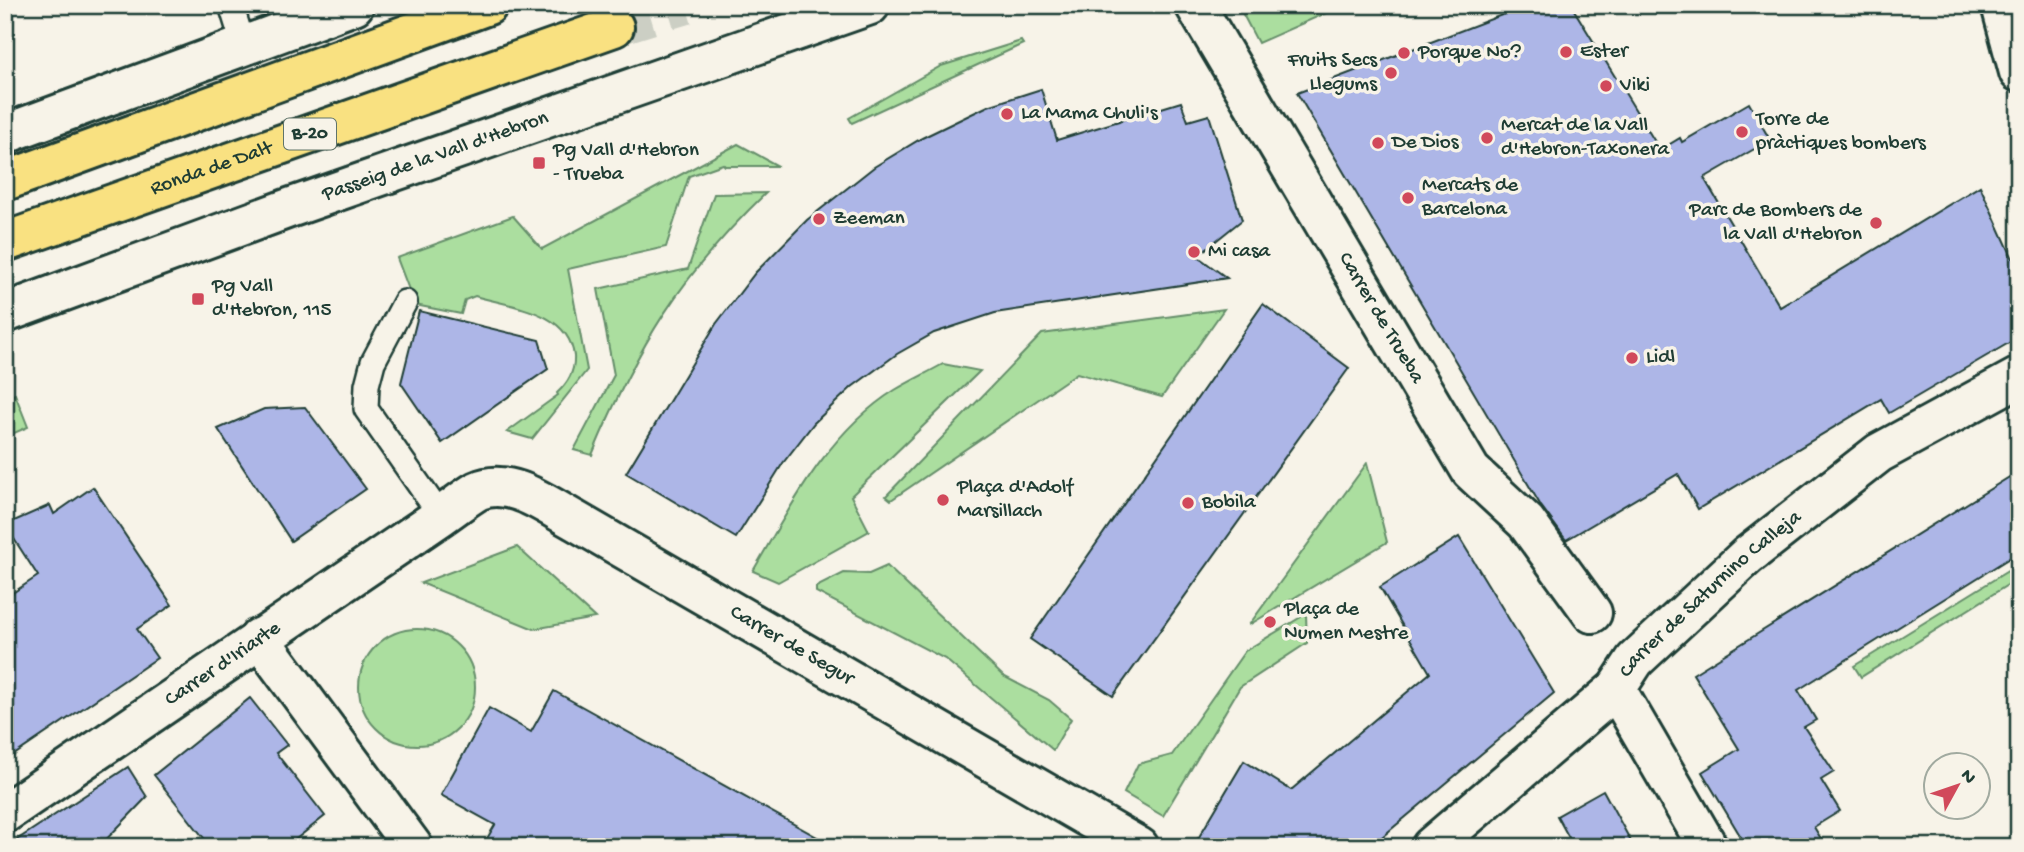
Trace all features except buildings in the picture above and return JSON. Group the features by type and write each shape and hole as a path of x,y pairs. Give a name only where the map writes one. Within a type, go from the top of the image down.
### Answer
{"highway":[{"path":"5,181 488,5"},
{"name":"Ronda de Dalt","path":"5,242 614,27"}],"street":[{"path":"5,134 354,5"},
{"name":"Passeig de la Vall d'Hebron","path":"5,313 330,193 870,5"},
{"name":"Carrer de Trueba","path":"1195,5 1471,471 1526,522 1592,613"},
{"path":"2001,5 2019,72"},
{"name":"Carrer de Saturnino Calleja","path":"1431,847 1616,690 1635,660 1747,556 1879,453 2019,377"},
{"name":"Carrer de Segur","path":"441,516 478,491 495,486 513,488 1139,847"},
{"name":"Carrer d'Iriarte","path":"5,813 441,516"},
{"path":"259,638 413,847"},
{"path":"1616,690 1708,847"}],"lane":[{"path":"231,5 244,47"},
{"path":"405,302 373,362 367,385 366,409 441,516"}],"green space":[{"path":"1238,5 1344,5 1258,43"},
{"path":"1021,41 1023,44 852,123 849,118 941,66"},
{"path":"738,144 778,166 723,164 689,176 666,247 568,269 587,370 532,439 507,432 558,395 572,372 574,356 570,341 561,329 536,313 475,296 465,300 461,314 415,305 417,300 411,295 397,258 513,216 542,249"},
{"path":"766,193 709,253 664,314 626,379 592,455 574,450 614,375 598,289 688,269 714,194"},
{"path":"1224,309 1162,397 1077,373 891,500 886,496 1042,334"},
{"path":"943,364 980,371 851,496 869,531 778,582 753,571 813,472 850,427 871,407 895,390"},
{"path":"15,394 28,427 5,437 5,398"},
{"path":"1367,463 1387,542 1249,625"},
{"path":"517,547 595,618 534,629 421,583"},
{"path":"2019,564 2019,594 2009,584 1861,677 1854,666"},
{"path":"887,566 1003,676 1049,700 1071,719 1053,750 945,659 816,592 816,587 844,573 869,574"},
{"path":"1306,614 1307,643 1240,687 1163,816 1124,793 1138,764 1172,755 1245,651"},
{"path":"417,629 439,633 458,646 471,665 475,687 471,709 458,728 439,741 417,745 395,741 376,728 363,709 359,687 363,665 376,646 395,633"}],"tunnel":[{"path":"614,27 686,5"}],"place":[{"name":"Ester","path":"1566,52"},
{"name":"Porque No?","path":"1404,53"},
{"name":"Fruits Secs Llegums","path":"1391,73"},
{"name":"Viki","path":"1606,86"},
{"name":"La Mama Chuli's","path":"1007,114"},
{"name":"Torre de pràctiques bombers","path":"1742,132"},
{"name":"Mercat de la Vall d'Hebron-Taxonera","path":"1487,138"},
{"name":"De Dios","path":"1378,143"},
{"name":"Pg Vall d'Hebron - Trueba","path":"539,163"},
{"name":"Mercats de Barcelona","path":"1408,198"},
{"name":"Zeeman","path":"819,219"},
{"name":"Parc de Bombers de la Vall d'Hebron","path":"1876,223"},
{"name":"Mi casa","path":"1194,252"},
{"name":"Pg Vall d'Hebron, 115","path":"198,299"},
{"name":"Lidl","path":"1632,358"},
{"name":"Plaça d'Adolf Marsillach","path":"943,500"},
{"name":"Bobila","path":"1188,503"},
{"name":"Plaça de Numen Mestre","path":"1270,622"}]}
